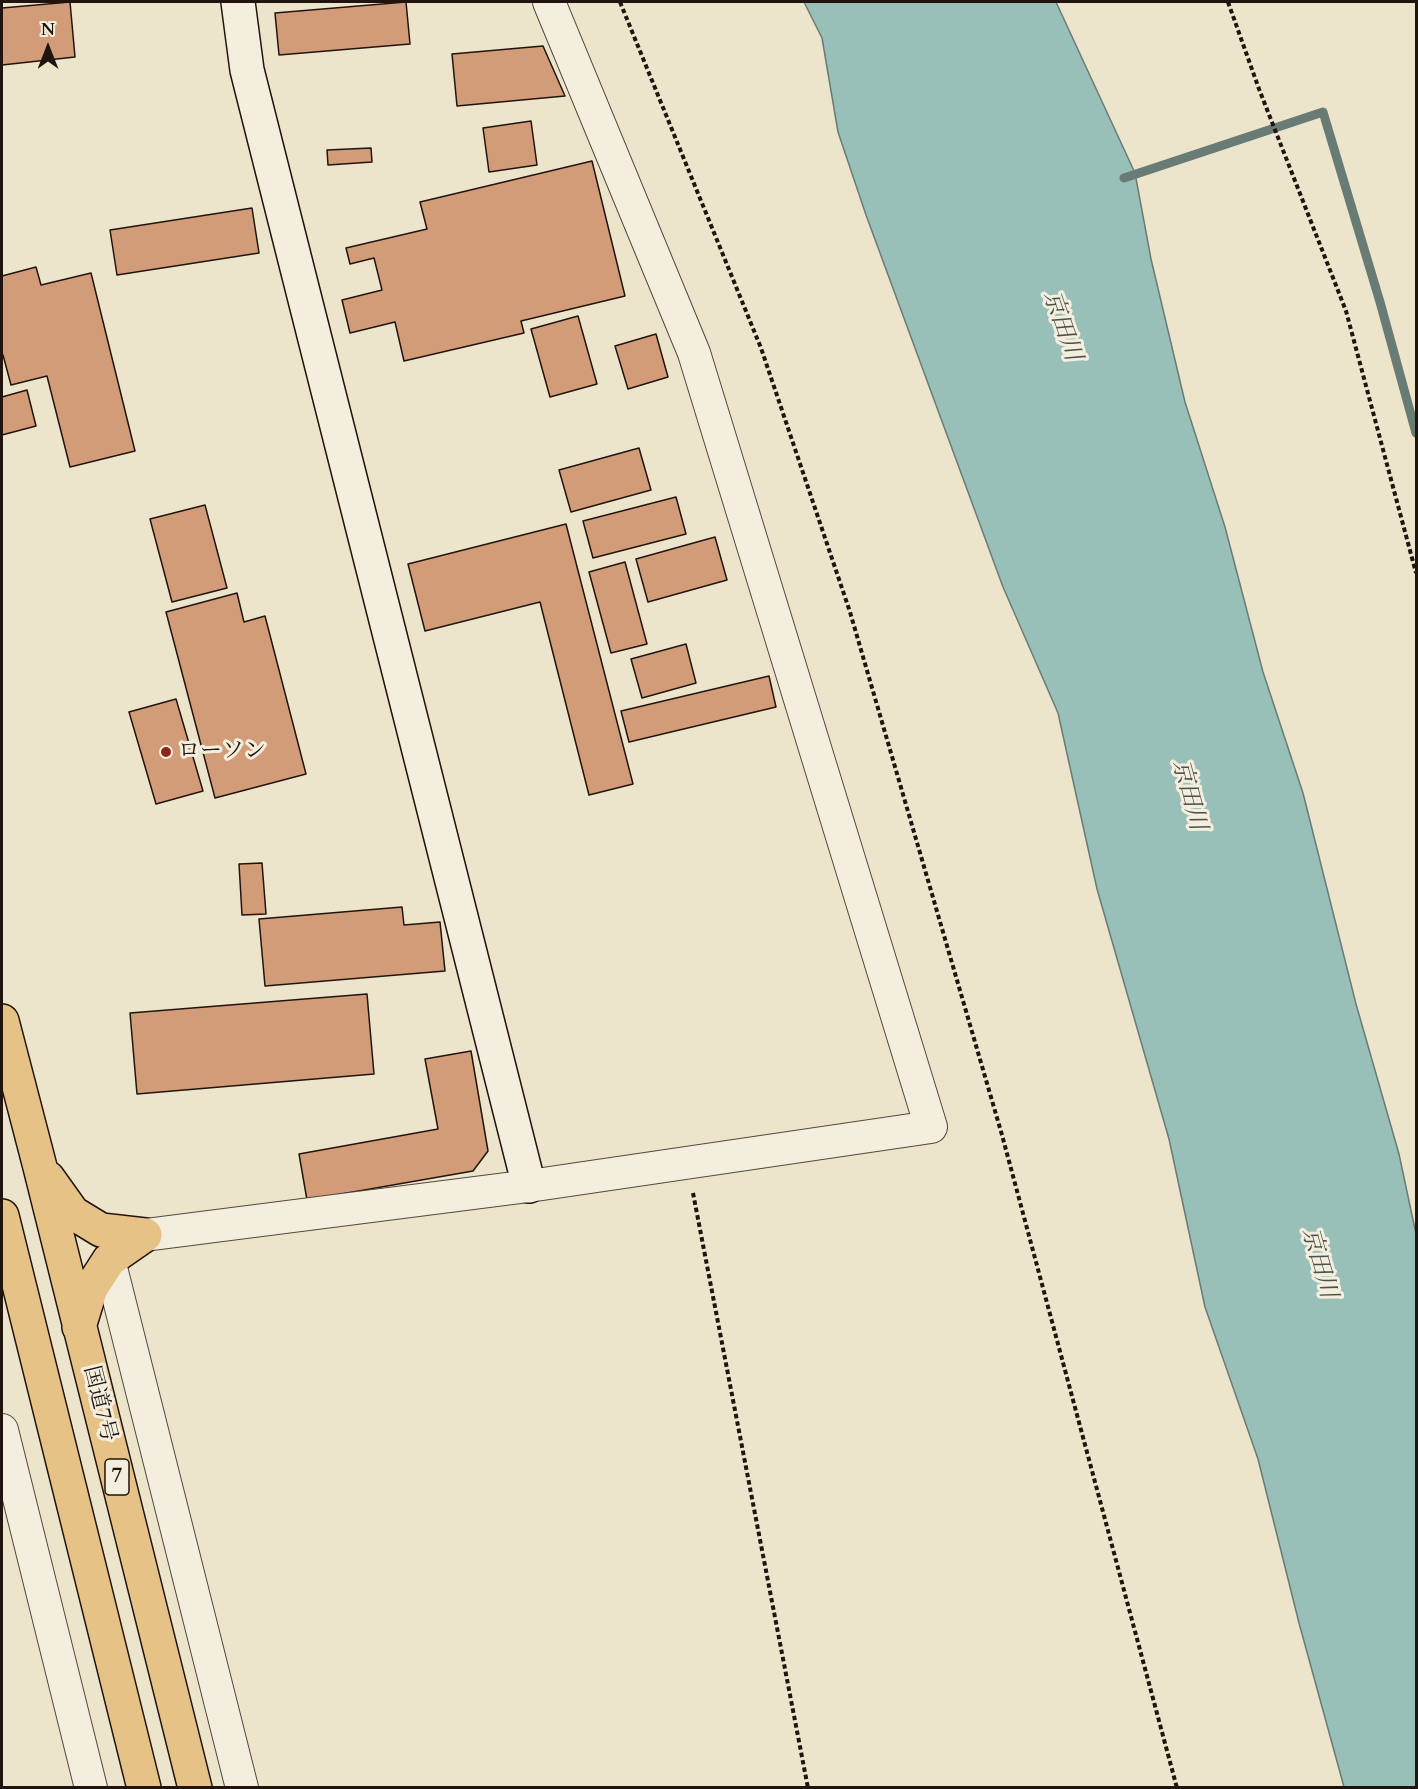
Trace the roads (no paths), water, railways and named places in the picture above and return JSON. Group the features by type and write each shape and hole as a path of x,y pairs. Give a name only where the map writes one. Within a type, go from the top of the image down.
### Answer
{"highway":[{"name":"国道7号","path":"2,1021 195,1788"},
{"path":"40,1167 73,1213 101,1230 145,1235"},
{"name":"7","path":"2,1216 144,1788"},
{"path":"79,1327 91,1288 109,1260 145,1235"}],"street":[{"path":"238,2 250,82 529,1186"},
{"path":"145,1235 529,1186 931,1127 694,353 549,2"},
{"path":"109,1260 242,1788"},
{"path":"2,1430 91,1788"}],"water":[{"name":"京田川","path":"804,2 1056,2 1135,173 1151,259 1185,402 1225,527 1263,672 1303,793 1356,1004 1399,1154 1416,1234 1416,1787 1344,1787 1299,1623 1258,1459 1205,1307 1169,1139 1097,889 1058,713 1003,587 866,215 838,132 822,38"}],"waterway":[{"path":"1124,178 1323,112 1380,302 1416,433"}],"place":[{"name":"ローソン","path":"166,752"}]}
